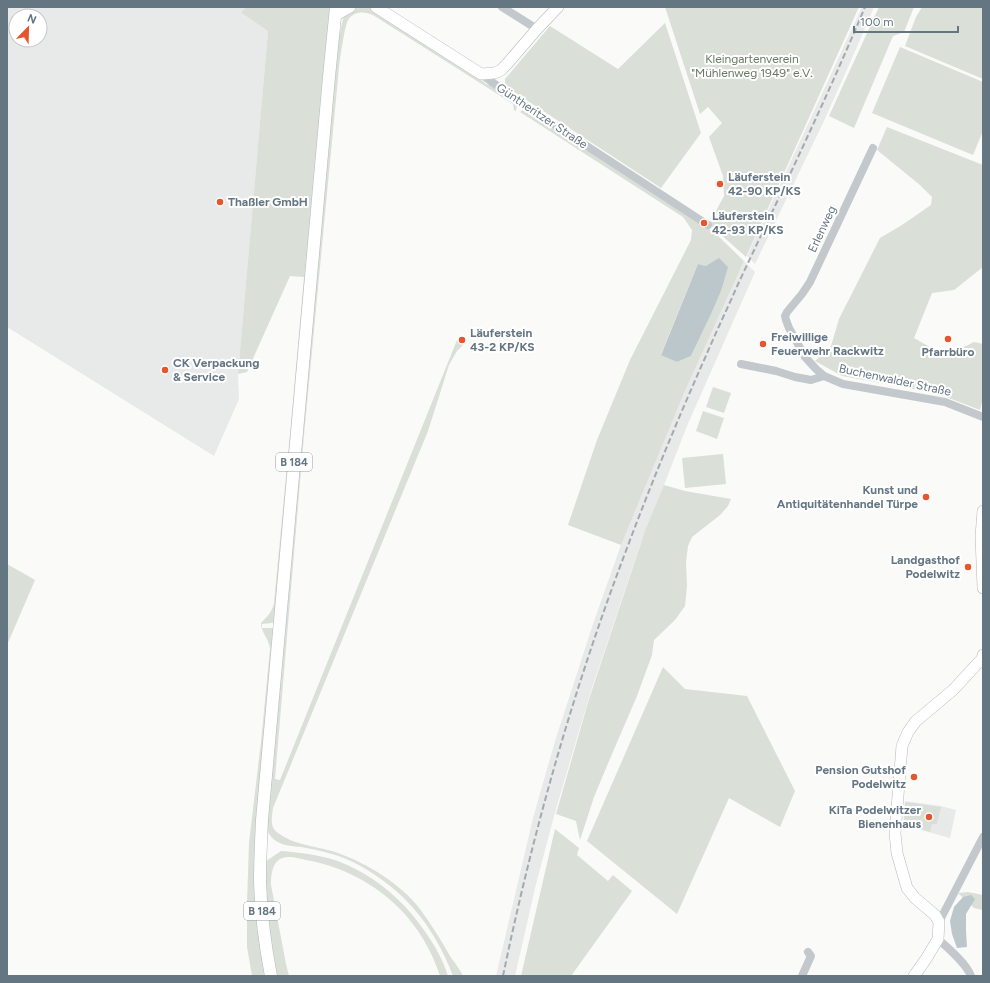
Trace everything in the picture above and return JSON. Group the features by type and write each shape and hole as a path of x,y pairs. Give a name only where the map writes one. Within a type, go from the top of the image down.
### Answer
{"main road":[{"name":"B 184","path":"271,976 265,944 261,902 261,846 270,728 336,11"}],"street":[{"path":"336,11 350,7"},
{"name":"Güntheritzer Straße","path":"376,7 481,74 527,107 708,225"},
{"path":"502,7 537,29"},
{"path":"481,74 495,73 501,70 558,7"},
{"name":"Erlenweg","path":"785,316 810,282 873,148"},
{"name":"Buchenwalder Straße","path":"785,316 789,328 805,357 824,376 843,384 945,402 983,417"},
{"name":"Buchenwalder Straße","path":"741,364 811,380 824,376"},
{"path":"983,511 981,536 983,588"},
{"path":"939,922 935,915 915,898 907,888 897,853 895,833 902,746 908,732 916,721 953,690 982,659 983,655"},
{"path":"914,976 938,939 939,922 983,837"},
{"path":"938,939 954,954 972,976"},
{"path":"802,976 811,956 808,952"}],"shaded area":[{"path":"7,7 246,7 242,14 268,31 238,374 239,399 214,456 7,327"},
{"path":"862,7 874,7 824,121 755,264 747,256"},
{"path":"719,258 728,267 721,291 691,356 677,362 661,355 698,264 706,266"},
{"path":"744,261 755,272 687,426 640,545 590,694 556,809 536,884 515,976 496,976 533,818 555,741 593,624 622,542 685,391"},
{"name":"KiTa Podelwitzer Bienenhaus","path":"905,801 941,806 956,810 950,838 903,825"},
{"path":"971,895 975,899 966,914 967,947 957,948 952,934 950,921 954,907 963,897"}],"green space":[{"path":"246,7 330,7 276,621 262,624 262,628 272,628 275,630 265,742 266,976 252,976 247,947 249,843 270,649 262,630 261,623 271,612 274,603 304,277 290,276 247,372 238,374 268,31 241,13"},
{"path":"359,7 369,7 396,24 403,31 412,35 517,103 516,111 514,110 513,104 373,15 356,13 348,20 338,73 304,435 275,779 280,780 457,340 464,344 457,351 449,365 428,431 273,808 272,825 275,831 292,841 338,853 361,863 394,883 420,909 463,976 453,976 445,957 426,924 414,909 387,883 371,872 341,857 314,849 282,844 273,839 266,828 335,54 343,19 350,12"},
{"name":"Kleingartenverein \"Mühlenweg 1949\" e.V.","path":"665,7 859,7 746,257 709,224 724,196 723,176 709,137 722,123 708,107 700,114"},
{"path":"879,7 914,7 904,32 893,36 854,128 829,116"},
{"path":"922,7 983,7 983,79 905,46 916,17"},
{"path":"665,23 701,133 661,188 505,86 505,79 550,26 618,69"},
{"path":"900,47 983,82 983,131 973,155 872,113"},
{"path":"524,109 706,227 717,235 744,261 685,391 621,545 568,525 597,440 630,360 691,240 692,230 683,217 520,112","holes":["698,264 706,266 721,291 691,356 677,362 661,354"]},
{"path":"887,127 983,165 983,267 954,290 932,293 914,338 946,356 974,342 983,344 983,398 980,410 936,393 842,376 815,361 831,346 839,319 880,238 931,205 932,197 920,185 877,150"},
{"path":"713,387 731,393 724,413 706,407"},
{"path":"703,411 724,418 717,439 696,431"},
{"path":"723,454 726,484 685,488 682,458"},
{"path":"664,485 685,491 731,499 728,506 720,515 692,537 688,546 685,606 675,620 654,640 652,655 637,696 594,797 580,840 576,821 556,814 589,699 645,531"},
{"path":"7,564 35,580 7,645"},
{"path":"663,667 685,689 747,696 795,791 780,827 729,798 677,914 587,841"},
{"path":"905,802 941,807 937,824 932,824 930,832 904,824"},
{"path":"555,829 579,848 577,855 608,881 613,875 632,891 571,976 521,976"},
{"path":"281,851 308,854 335,860 374,880 397,899 417,921 433,943 444,964 448,976 440,976 429,949 406,915 389,899 368,883 344,871 332,867 296,858 284,857 274,866 271,885 289,976 274,976 265,919 265,862"},
{"path":"968,892 983,895 983,910 974,908 958,893"}],"railway":[{"path":"503,976 514,923 555,764 605,607 624,556 663,456 709,348 819,111 865,7"}],"place":[{"name":"Läuferstein 42-90 KP/KS","path":"720,184"},
{"name":"Thaßler GmbH","path":"220,202"},
{"name":"Läuferstein 42-93 KP/KS","path":"704,223"},
{"name":"Pfarrbüro","path":"948,339"},
{"name":"Läuferstein 43-2 KP/KS","path":"462,340"},
{"name":"Freiwillige Feuerwehr Rackwitz","path":"763,344"},
{"name":"CK Verpackung & Service","path":"165,370"},
{"name":"Kunst und Antiquitätenhandel Türpe","path":"926,497"},
{"name":"Landgasthof Podelwitz","path":"968,567"},
{"name":"Pension Gutshof Podelwitz","path":"914,777"},
{"name":"KiTa Podelwitzer Bienenhaus","path":"929,817"}]}
